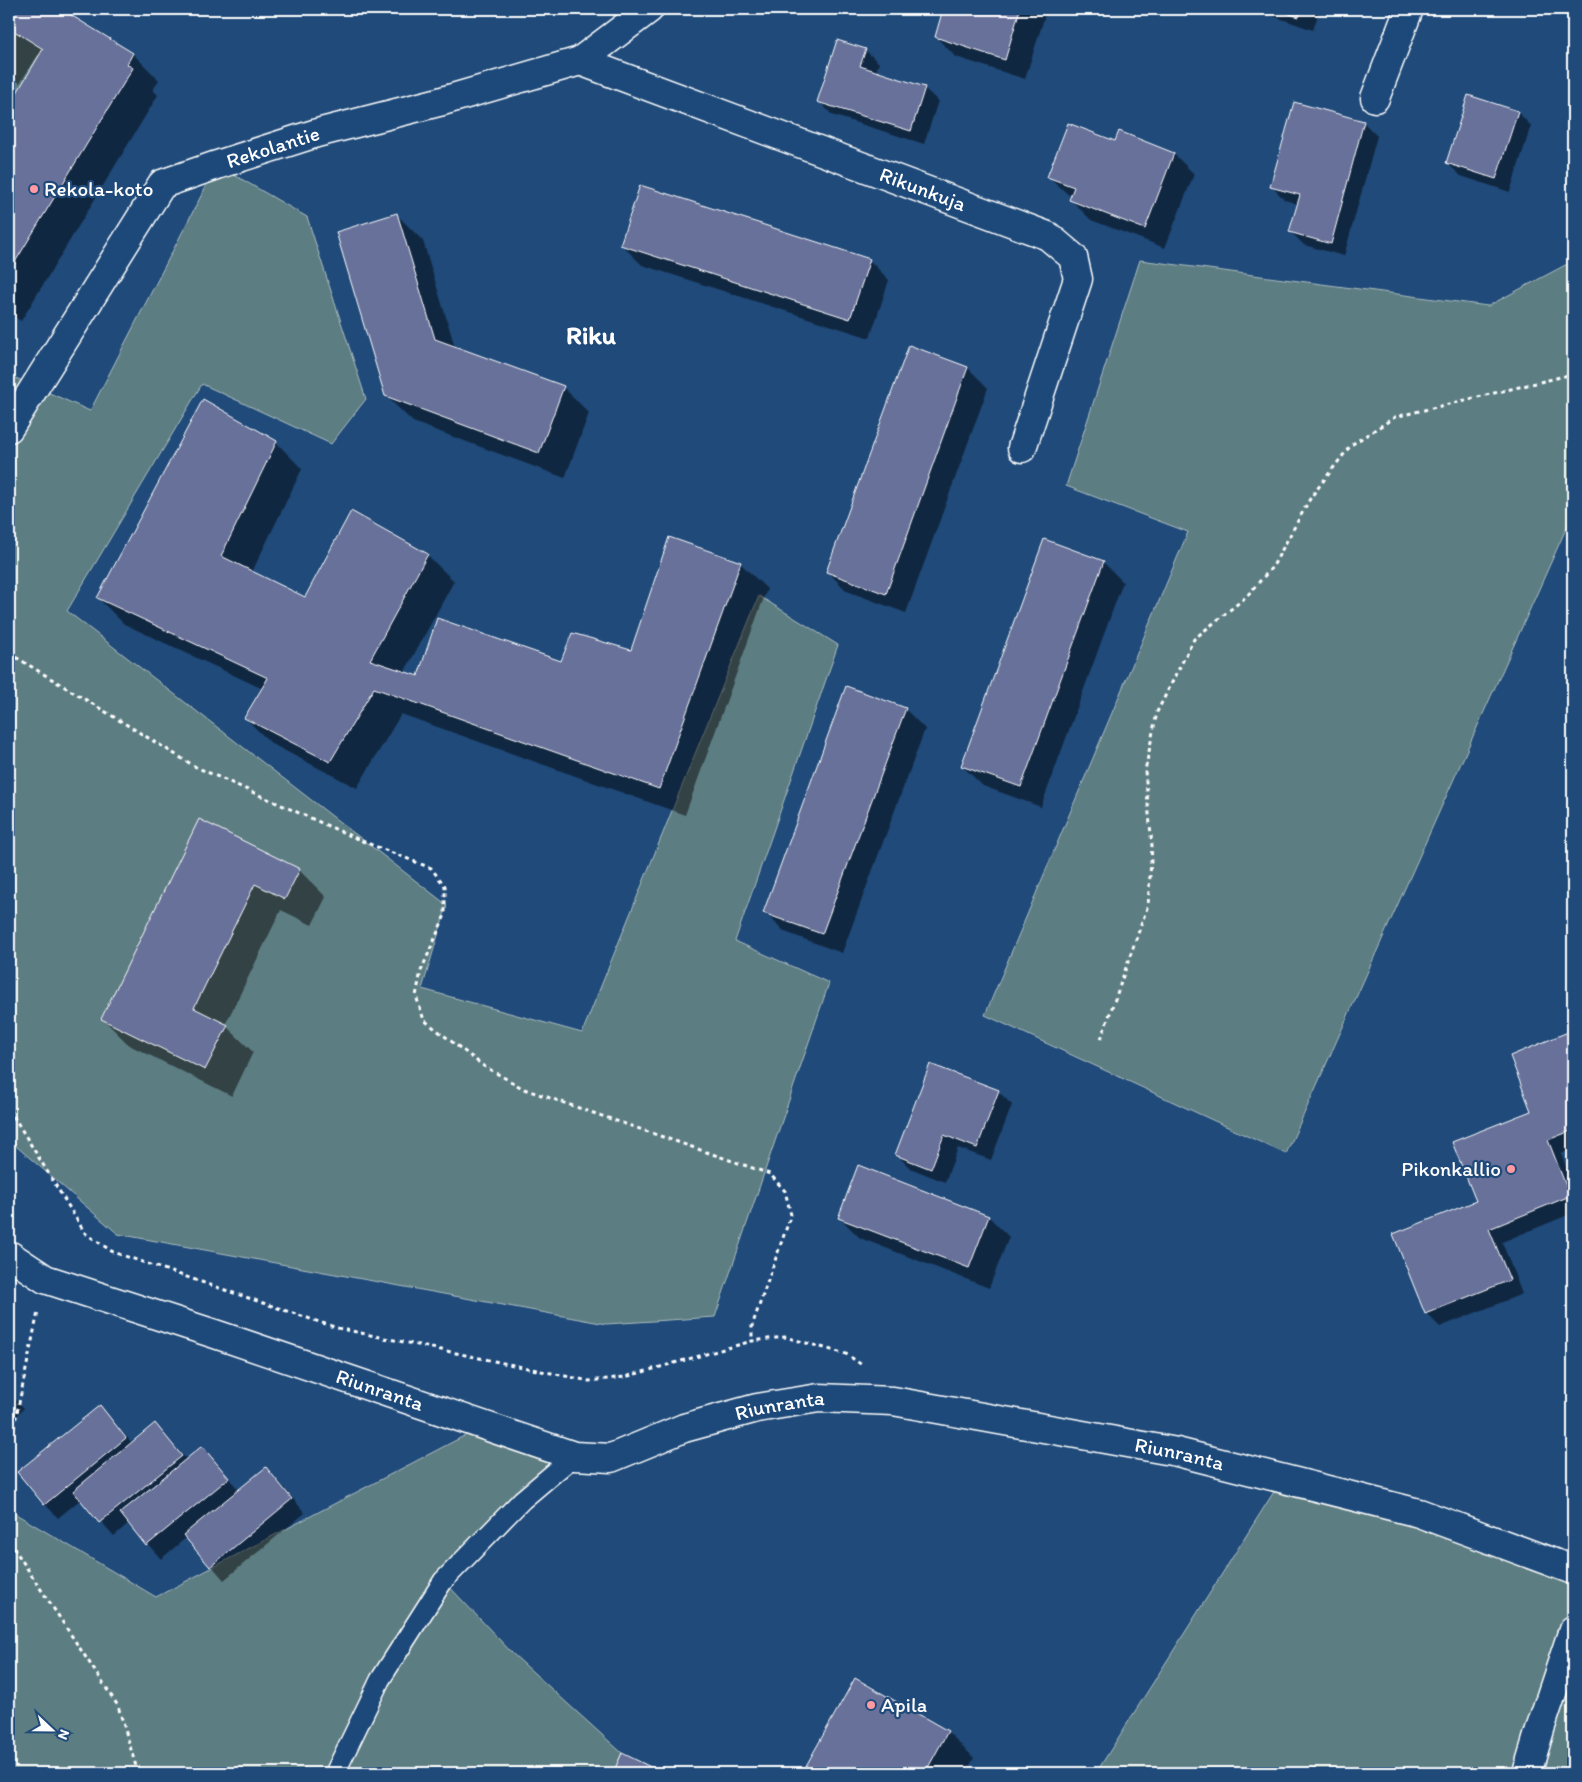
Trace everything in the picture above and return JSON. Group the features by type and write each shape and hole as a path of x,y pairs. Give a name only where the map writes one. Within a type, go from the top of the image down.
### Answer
{"street":[{"name":"Rekolantie","path":"9,428 162,184 317,133 439,102 580,61 649,9"},
{"path":"1375,98 1410,9"},
{"name":"Rikunkuja","path":"580,61 1048,236 1073,256 1078,279 1022,448"},
{"name":"Riunranta","path":"9,1254 44,1280 215,1334 574,1456 611,1458 684,1428 757,1408 819,1398 894,1401 1177,1452 1419,1514 1573,1570"},
{"path":"1527,1773 1573,1630"}],"lane":[{"path":"335,1773 380,1680 443,1581 522,1500 574,1456"}],"path":[{"path":"1101,1038 1148,905 1152,846 1145,771 1157,712 1194,639 1246,597 1273,566 1311,497 1350,445 1395,417 1573,374"},
{"path":"9,653 196,767 362,841 431,868 445,886 446,915 421,971 416,996 424,1020 482,1065 524,1089 770,1174 785,1191 791,1215 752,1326 752,1341"},
{"path":"9,1109 85,1234 112,1252 337,1328 589,1381 625,1377 752,1341 785,1337 846,1354 870,1371 894,1401"},
{"path":"9,1451 44,1280"},
{"path":"9,1541 118,1706 138,1773"}],"green space":[{"path":"9,24 43,49 9,134"},
{"path":"217,165 307,217 366,399 331,444 202,384 67,611 447,905 422,989 582,1033 759,596 838,645 735,941 829,983 715,1317 606,1324 118,1234 9,1140 9,375 90,411"},
{"path":"1140,260 1488,306 1573,261 1573,513 1286,1154 985,1015 1188,532 1066,486"},
{"path":"485,1425 574,1456 444,1581 513,1654 622,1753 613,1773 9,1773 9,1510 156,1597"},
{"path":"1282,1479 1573,1570 1573,1773 1096,1773"}],"building":[{"name":"Rekola-koto","path":"9,9 61,9 133,53 127,64 133,68 9,272 9,106 43,49 11,29 9,33"},
{"path":"943,9 1020,9 1005,60 935,37"},
{"path":"1275,9 1302,9 1299,17"},
{"path":"837,40 866,49 860,66 925,87 911,131 817,102"},
{"path":"1468,95 1518,111 1496,179 1446,163"},
{"path":"1294,102 1364,121 1331,244 1289,232 1300,195 1270,187"},
{"path":"1068,123 1115,141 1119,131 1174,153 1145,229 1069,200 1074,187 1047,177"},
{"path":"640,185 870,259 850,319 620,245"},
{"path":"397,213 435,339 564,386 539,453 385,396 336,232"},
{"path":"909,345 968,367 886,594 826,572"},
{"path":"203,399 277,441 221,556 305,597 351,511 428,554 370,660 418,676 437,618 561,661 572,633 631,650 669,537 741,562 659,789 374,688 330,762 244,718 268,678 97,598"},
{"path":"1044,539 1104,561 1021,787 961,766"},
{"path":"846,686 906,708 822,934 763,913"},
{"path":"199,819 300,869 285,899 255,884 194,1008 228,1025 205,1070 101,1019"},
{"name":"Pikonkallio","path":"1573,1030 1573,1130 1548,1140 1570,1196 1489,1229 1510,1280 1425,1314 1393,1234 1476,1201 1452,1142 1531,1111 1510,1056"},
{"path":"930,1064 999,1090 977,1148 944,1135 931,1169 895,1155"},
{"path":"858,1165 989,1216 969,1268 838,1218"},
{"path":"100,1405 126,1438 44,1505 17,1472"},
{"path":"155,1423 182,1456 99,1523 73,1491"},
{"path":"202,1446 229,1478 146,1546 120,1513"},
{"path":"266,1467 292,1499 210,1567 183,1535"},
{"name":"Apila","path":"855,1678 948,1731 925,1773 802,1773"},
{"path":"622,1753 663,1773 613,1773"}],"place":[{"name":"Rekola-koto","path":"34,189"},
{"name":"Pikonkallio","path":"1511,1169"},
{"name":"Apila","path":"871,1705"}],"district":[{"name":"Riku","path":"591,335"}]}
